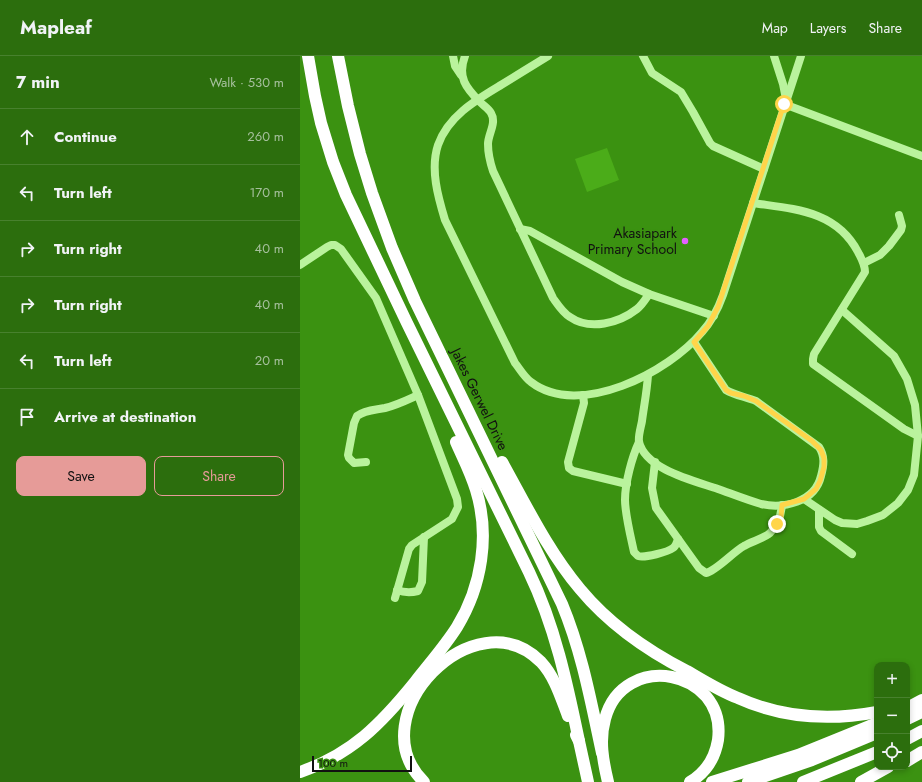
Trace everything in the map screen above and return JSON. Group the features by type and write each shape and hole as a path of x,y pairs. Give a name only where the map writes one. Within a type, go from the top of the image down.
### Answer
{"highway":[{"path":"308,56 321,123 338,175 354,213 539,594 550,622 560,656 588,782"},
{"name":"Jakes Gerwel Drive","path":"338,56 363,167 380,218 407,285 552,582 566,615 584,672 602,753"},
{"path":"300,772 326,761 350,748 372,731 388,715 454,631 469,603 478,577 482,557 483,537 477,494 471,475 412,342 407,323"},
{"path":"465,404 474,415 563,566 594,604 630,637 664,659 722,691 759,707 789,714 819,717 847,717 874,712"},
{"path":"424,782 410,763 404,745 404,726 408,711 419,690 435,670 458,652 476,644 496,642 512,645 525,650 538,660 554,681 579,741"},
{"path":"608,781 602,753 603,727 606,714 612,702 620,691 632,683 646,677 662,675 678,678 692,685 707,699 714,711 718,726 718,740 713,757 704,770 690,782"},
{"path":"910,701 922,696"},
{"path":"910,706 922,700"},
{"path":"910,718 922,712"},
{"path":"712,782 798,755 874,723"},
{"path":"910,737 922,731"},
{"path":"748,782 812,760 874,735"},
{"path":"910,755 922,748"},
{"path":"910,759 922,752"},
{"path":"803,782 874,753"},
{"path":"861,782 883,770"},
{"path":"873,782 892,770"}],"street":[{"path":"452,56 455,66 470,92 492,115 493,124 488,143 490,162 553,298 569,317 580,322 607,324 637,309 649,294"},
{"path":"461,75 465,56"},
{"path":"548,56 478,100 462,111 453,120 444,132 438,145 435,159 435,172 438,195 445,220 504,343 520,370 531,382 545,390 564,395 583,395 621,386 648,376 694,342 708,326 723,295 752,202 801,56"},
{"path":"642,56 652,73 681,92 710,144 764,169"},
{"path":"774,56 783,84 785,102"},
{"path":"785,102 922,156"},
{"path":"752,202 813,213 829,221 846,235 855,247 864,263 865,272 814,354 812,359 813,364 904,429 918,436"},
{"path":"864,263 880,255 901,230 902,226 899,215"},
{"path":"520,229 530,231 622,282 649,294 714,316"},
{"path":"300,265 331,245 338,246 376,298 418,395 457,499 458,507 452,519 412,544 409,549 396,594 411,593 418,591 420,588 422,582 424,537"},
{"path":"804,499 835,520 849,524 857,524 875,519 891,509 903,497 911,483 916,462 918,436 914,405 907,380 894,356 842,310"},
{"path":"639,442 648,456 678,476 762,504 782,505 804,499 816,489 824,467 824,458 819,447 756,401 726,390 694,342"},
{"path":"648,376 639,442 627,484 625,504 634,549 636,555 644,557 673,548 685,549"},
{"path":"366,462 354,463 348,455 354,423 357,416 366,412 387,408 418,395"},
{"path":"583,395 584,403 568,462 569,468 573,471 627,484"},
{"path":"655,462 652,488 657,512 702,571 708,572 738,550 765,537 777,524 781,517 782,505"},
{"path":"819,510 820,531 852,554"},
{"path":"673,548 678,539"}],"green space":[{"path":"607,148 619,180 587,192 575,159"}],"place":[{"name":"Akasiapark Primary School","path":"685,241"}],"route":[{"path":"777,524 781,517 782,505 804,499 816,489 824,467 824,458 821,450 812,441 756,401 726,390 694,342 708,326 723,295 784,104"}]}
